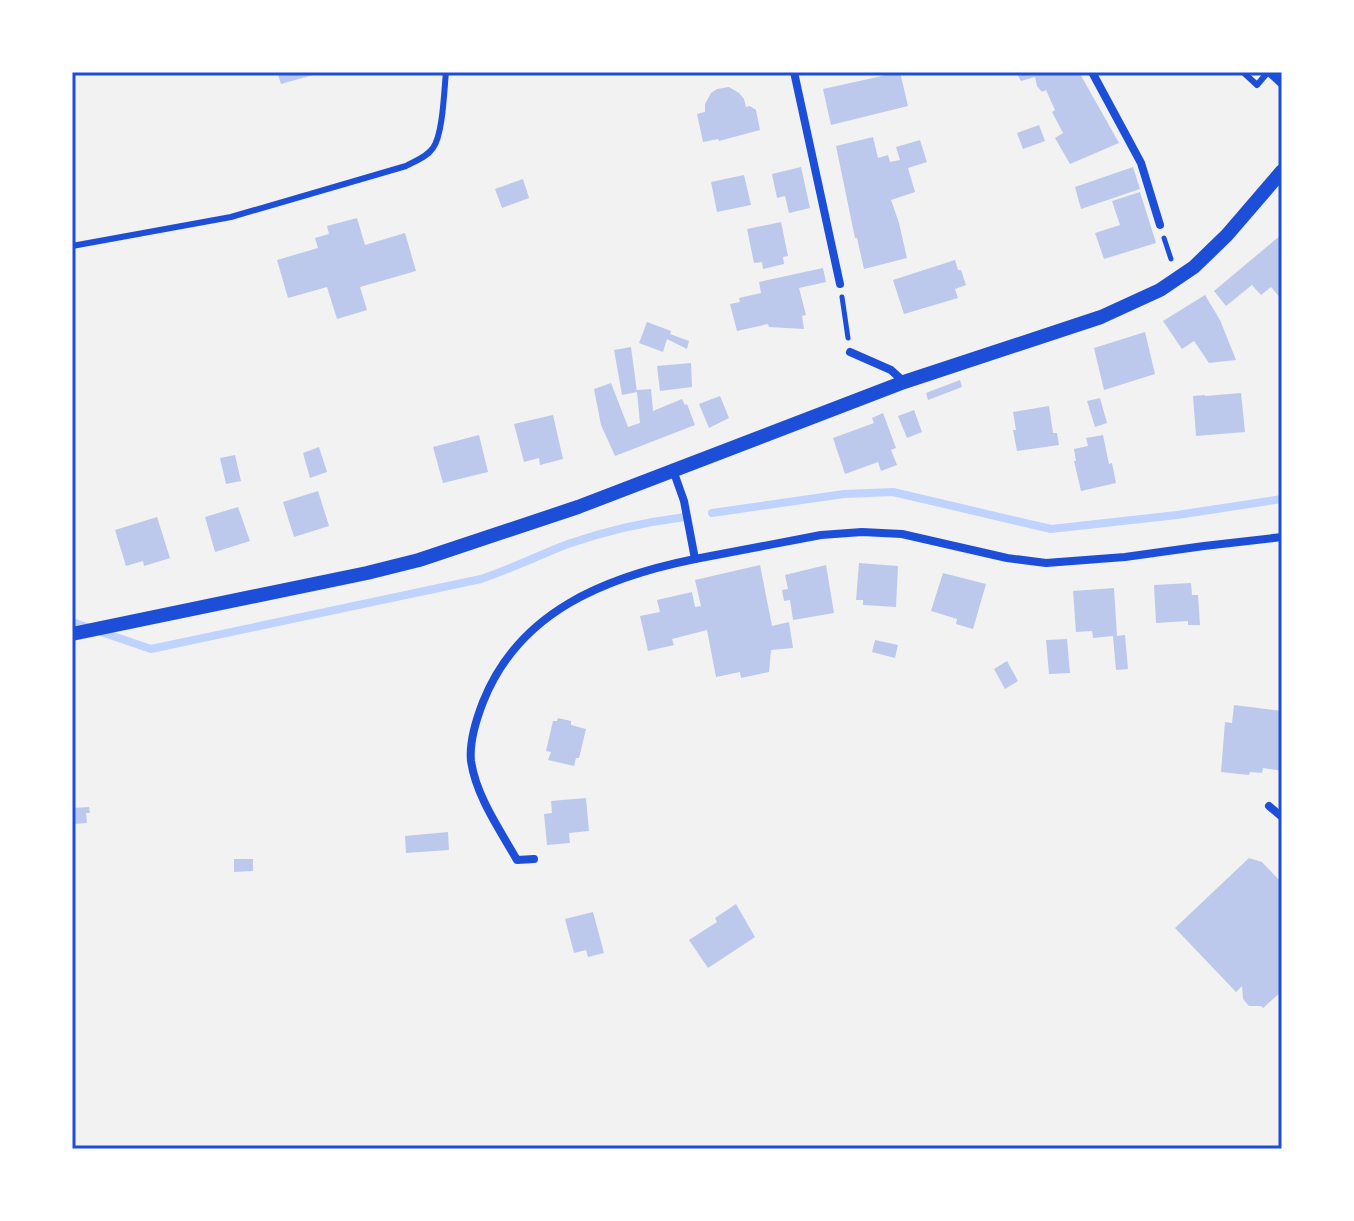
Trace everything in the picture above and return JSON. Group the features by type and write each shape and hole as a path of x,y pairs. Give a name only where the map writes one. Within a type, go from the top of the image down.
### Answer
{"street":[{"path":"794,72 840,284"},
{"path":"1092,72 1141,163 1160,225"},
{"path":"1268,72 1282,84"},
{"path":"72,634 419,560 578,507 904,382 1101,317 1141,300 1194,267 1227,235 1282,171"},
{"path":"850,352 891,370 904,382"},
{"path":"673,470 684,501 695,559"},
{"path":"534,859 517,860 482,796 471,759 472,739 487,691 513,649 550,615 574,599 655,567 821,535 862,532 902,534 1007,558 1046,563 1125,557 1282,537"},
{"path":"1269,806 1282,817"}],"lane":[{"path":"72,246 231,217 406,166 433,149 446,72"},
{"path":"1243,72 1257,85 1268,72"}],"path":[{"path":"1160,225 1177,279"},
{"path":"840,284 850,352"}],"building":[{"path":"277,72 319,72 320,73 281,84"},
{"path":"900,72 908,106 831,125 823,89"},
{"path":"1016,72 1079,72 1119,143 1070,164 1055,138 1063,133 1052,112 1055,110 1046,90 1042,92 1035,77 1021,81"},
{"path":"729,87 739,93 746,107 756,110 760,130 703,142 697,114 705,112 705,104 711,93"},
{"path":"1039,125 1045,141 1023,149 1017,133"},
{"path":"873,137 878,158 888,155 890,162 900,160 896,147 920,140 927,162 908,168 915,192 891,200 907,258 864,269 836,146"},
{"path":"801,167 810,208 789,213 785,196 777,198 772,174"},
{"path":"1133,167 1140,189 1081,209 1075,187"},
{"path":"744,175 751,205 717,212 711,182"},
{"path":"523,179 529,198 502,208 495,189"},
{"path":"1140,192 1156,243 1104,259 1095,233 1120,225 1112,201"},
{"path":"357,218 365,245 405,233 416,271 360,287 367,310 337,319 327,287 288,298 277,260 318,248 315,238 329,234 327,226"},
{"path":"781,222 788,256 783,257 784,264 763,269 762,262 754,263 747,229"},
{"path":"1282,234 1282,300 1271,287 1261,295 1252,285 1226,306 1214,291"},
{"path":"955,260 966,285 955,289 958,298 904,314 893,280"},
{"path":"823,268 826,282 799,288 806,315 802,316 804,329 769,327 768,324 737,331 730,304 740,302 739,298 761,293 759,282"},
{"path":"1205,295 1220,320 1236,360 1209,363 1194,341 1182,349 1163,321"},
{"path":"647,322 689,341 687,349 667,339 663,352 639,343"},
{"path":"1145,332 1155,374 1104,390 1094,348"},
{"path":"631,347 637,392 622,395 614,350"},
{"path":"691,363 692,387 660,391 657,366"},
{"path":"960,380 962,387 928,400 926,393"},
{"path":"611,383 628,427 640,423 637,390 651,389 653,411 682,399 695,425 615,456 601,425 594,389"},
{"path":"1241,393 1245,432 1196,436 1193,396"},
{"path":"720,396 729,418 709,428 699,404"},
{"path":"1100,398 1107,423 1095,427 1087,401"},
{"path":"1049,406 1053,433 1057,433 1059,445 1017,451 1013,412"},
{"path":"914,410 922,432 907,438 898,416"},
{"path":"883,413 896,448 891,450 897,465 881,471 878,462 845,474 833,438 874,423 872,418"},
{"path":"553,415 563,459 540,465 539,458 524,462 514,424"},
{"path":"479,435 488,472 443,483 433,447"},
{"path":"1103,435 1116,483 1081,491 1074,449 1088,446 1086,438"},
{"path":"319,447 327,472 310,478 303,453"},
{"path":"235,455 241,481 226,484 220,458"},
{"path":"318,491 329,526 294,537 283,502"},
{"path":"238,507 250,541 215,552 205,517"},
{"path":"157,517 170,558 144,566 143,561 126,566 115,530"},
{"path":"859,563 898,566 896,607 863,605 863,600 856,600"},
{"path":"760,565 772,626 789,622 793,648 771,650 769,672 741,678 740,672 716,677 707,630 672,639 674,645 648,651 640,616 660,612 657,600 692,592 695,607 701,606 695,580"},
{"path":"826,565 834,613 793,620 790,600 784,601 782,590 788,589 785,575"},
{"path":"943,573 986,584 973,629 956,624 957,619 931,611"},
{"path":"1191,583 1192,595 1198,595 1200,625 1188,625 1188,621 1156,623 1154,585"},
{"path":"1114,588 1117,636 1125,635 1128,669 1116,670 1113,636 1093,638 1092,631 1076,632 1073,591"},
{"path":"1067,639 1070,673 1049,674 1046,640"},
{"path":"875,640 898,645 895,658 872,652"},
{"path":"1007,661 1018,681 1005,689 994,669"},
{"path":"1234,705 1282,711 1282,771 1263,768 1262,773 1250,772 1249,775 1221,772 1225,722 1232,723"},
{"path":"558,718 586,729 574,766 548,760 551,752 546,751 553,721"},
{"path":"586,798 589,831 569,833 570,843 547,845 544,814 552,813 551,801"},
{"path":"89,807 87,823 75,824 73,808"},
{"path":"448,832 449,850 406,853 405,836"},
{"path":"1249,858 1262,862 1282,883 1282,991 1263,1008 1249,1006 1243,999 1242,986 1236,992 1175,928"},
{"path":"234,859 253,859 253,871 234,872"},
{"path":"736,904 755,937 708,968 689,940 717,922 715,918"},
{"path":"593,912 604,953 588,957 586,950 574,953 565,919"}],"waterway":[{"path":"712,513 844,494 893,492 1051,529 1282,499"},
{"path":"72,622 151,649 481,579 582,539 685,517"}]}
